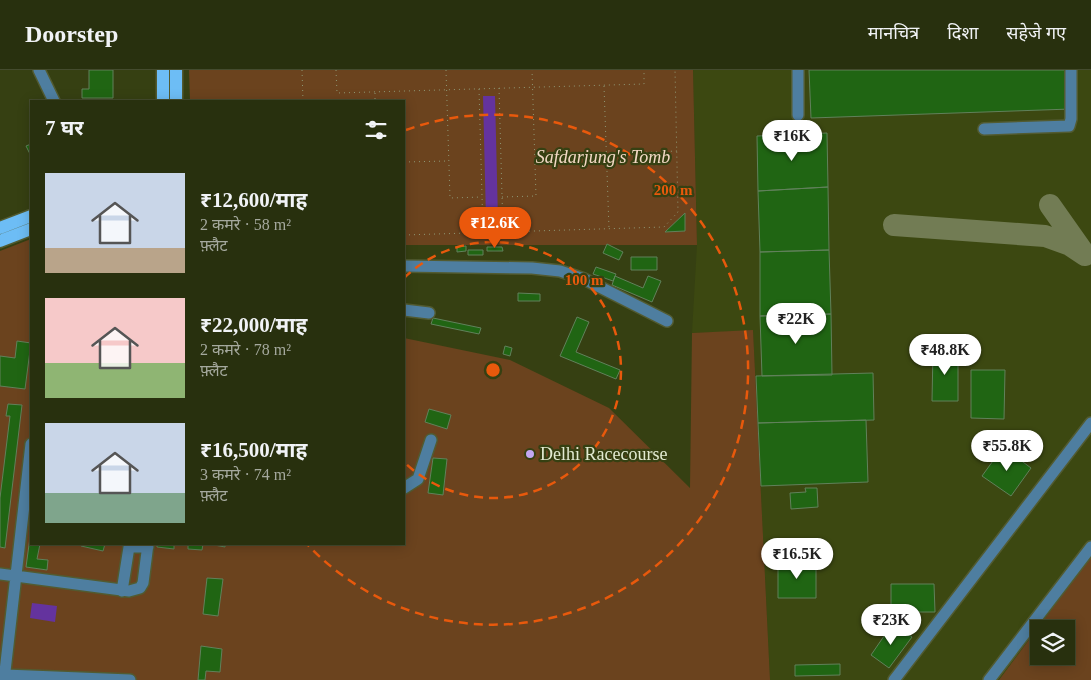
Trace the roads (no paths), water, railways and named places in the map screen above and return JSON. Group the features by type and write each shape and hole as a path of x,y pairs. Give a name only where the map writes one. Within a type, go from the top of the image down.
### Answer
{"main road":[{"path":"163,70 163,100"},
{"path":"176,70 176,100"},
{"path":"0,228 30,216"},
{"path":"0,241 30,229"}],"street":[{"path":"39,70 54,100"},
{"path":"798,70 798,115"},
{"path":"984,129 1068,126 1071,119 1071,70"},
{"path":"405,266 532,268 560,271 584,279 667,322"},
{"path":"405,310 429,313"},
{"path":"894,680 1091,423"},
{"path":"405,487 418,479 431,440"},
{"path":"30,464 29,484 15,577 5,677 130,680"},
{"path":"0,574 122,591 135,590 143,583 148,546 130,547 122,591"},
{"path":"989,680 1091,547"}],"place":[{"name":"Delhi Racecourse","path":"530,454"}],"park label":[{"name":"Safdarjung's Tomb","path":"603,157"}]}
